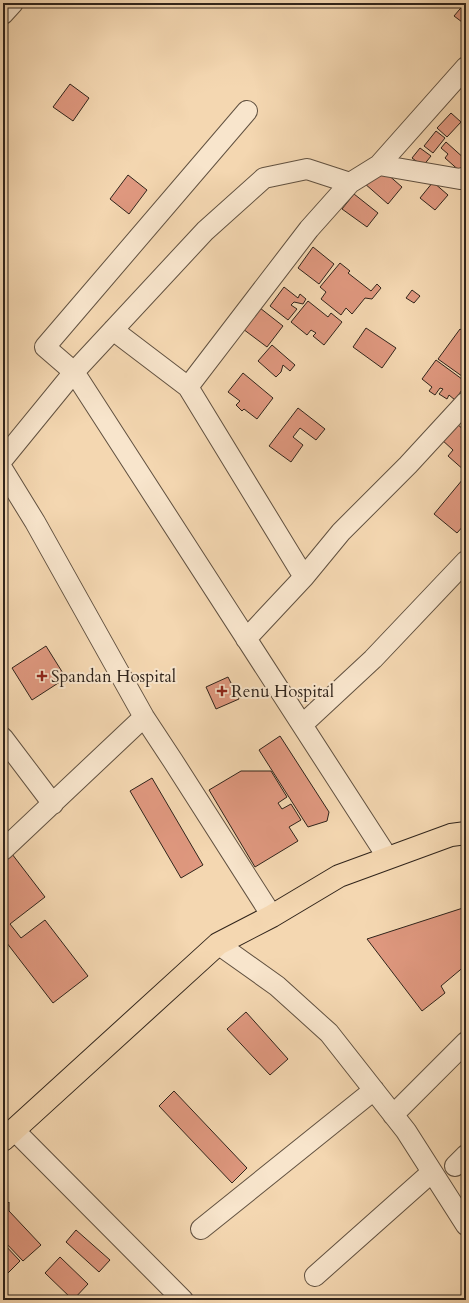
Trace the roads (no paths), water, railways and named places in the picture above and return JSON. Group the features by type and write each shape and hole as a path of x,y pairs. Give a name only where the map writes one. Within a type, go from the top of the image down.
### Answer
{"highway":[{"path":"9,1135 218,944 272,916 339,876 451,835 466,833"}],"street":[{"path":"3,14 13,3"},
{"path":"188,388 309,229 350,183 379,165 466,67"},
{"path":"247,111 45,347 74,372 388,858"},
{"path":"379,165 460,178 466,177"},
{"path":"3,459 74,372 204,231 264,178 307,169 350,183"},
{"path":"113,330 188,388 304,576"},
{"path":"246,639 304,576 341,532 408,465 466,402"},
{"path":"3,470 35,522 144,717 174,761 272,916"},
{"path":"302,725 373,659 466,561"},
{"path":"3,850 144,717"},
{"path":"3,738 53,804"},
{"path":"218,944 277,986 329,1033 406,1131 466,1225"},
{"path":"393,1114 466,1042"},
{"path":"201,1229 374,1090"},
{"path":"9,1135 183,1300"},
{"path":"315,1276 432,1172"}],"place":[{"name":"Spandan Hospital","path":"42,676"},
{"name":"Renu Hospital","path":"222,691"}]}
